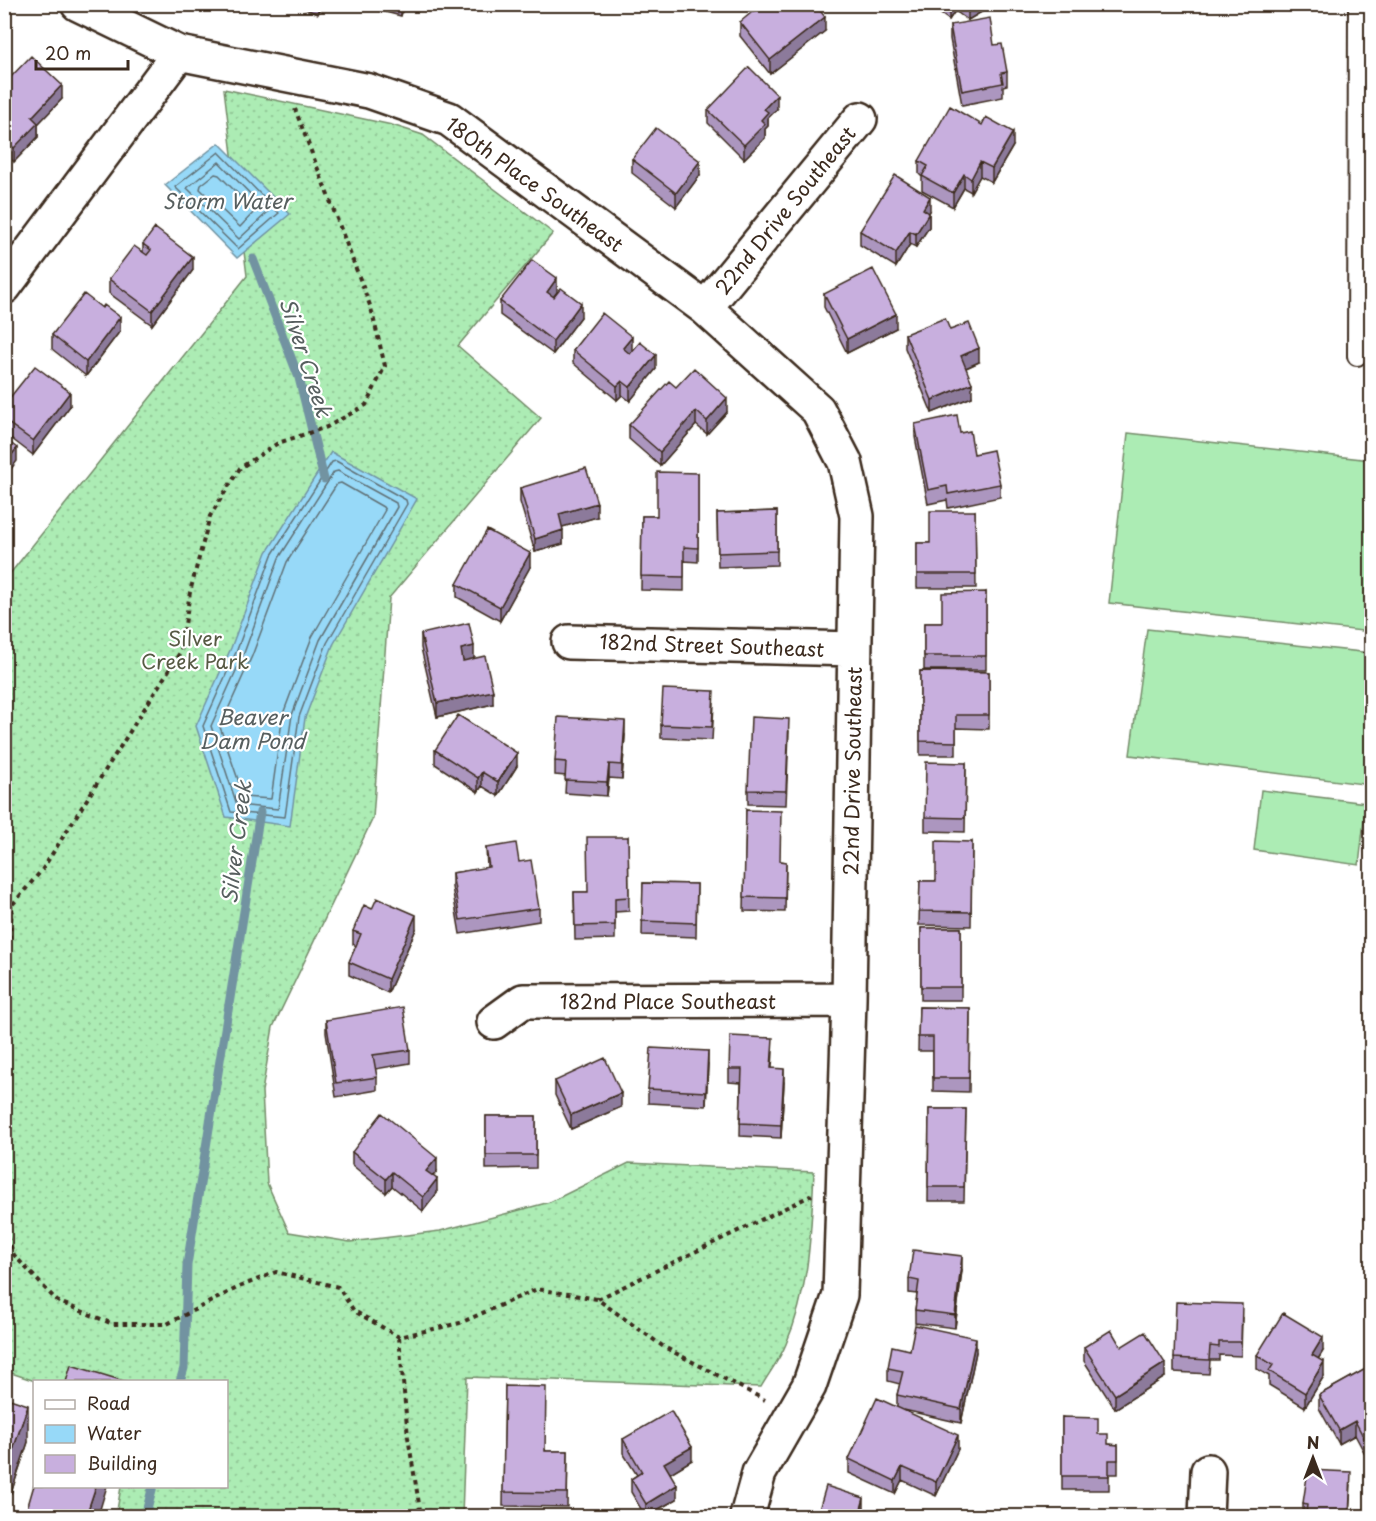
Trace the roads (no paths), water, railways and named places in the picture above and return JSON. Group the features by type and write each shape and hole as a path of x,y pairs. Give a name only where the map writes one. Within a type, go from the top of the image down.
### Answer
{"street":[{"name":"180th Place Southeast","path":"78,4 179,53 369,91 449,119 705,308"},
{"path":"9,270 179,53"},
{"name":"22nd Drive Southeast","path":"747,1516 759,1473 809,1386 840,1295 849,1000 857,516 844,462 819,410 705,308 860,119"},
{"name":"182nd Street Southeast","path":"569,642 854,649"},
{"name":"182nd Place Southeast","path":"494,1022 523,1001 849,1000"},
{"path":"1206,1516 1208,1471"}],"lane":[{"path":"1357,356 1358,4"},
{"path":"1367,4 1371,7"}],"water":[{"name":"Storm Water","path":"219,143 290,214 237,258 165,185"},
{"name":"Beaver Dam Pond","path":"331,452 417,499 333,645 305,718 290,826 226,817 196,726 231,648 267,552"}],"waterway":[{"name":"Silver Creek","path":"253,259 299,378 324,479"},
{"name":"Silver Creek","path":"181,1380 184,1368 187,1265 260,812"},
{"name":"Silver Creek","path":"145,1516 152,1488"}],"park label":[{"name":"Silver Creek Park","path":"195,650"}]}
